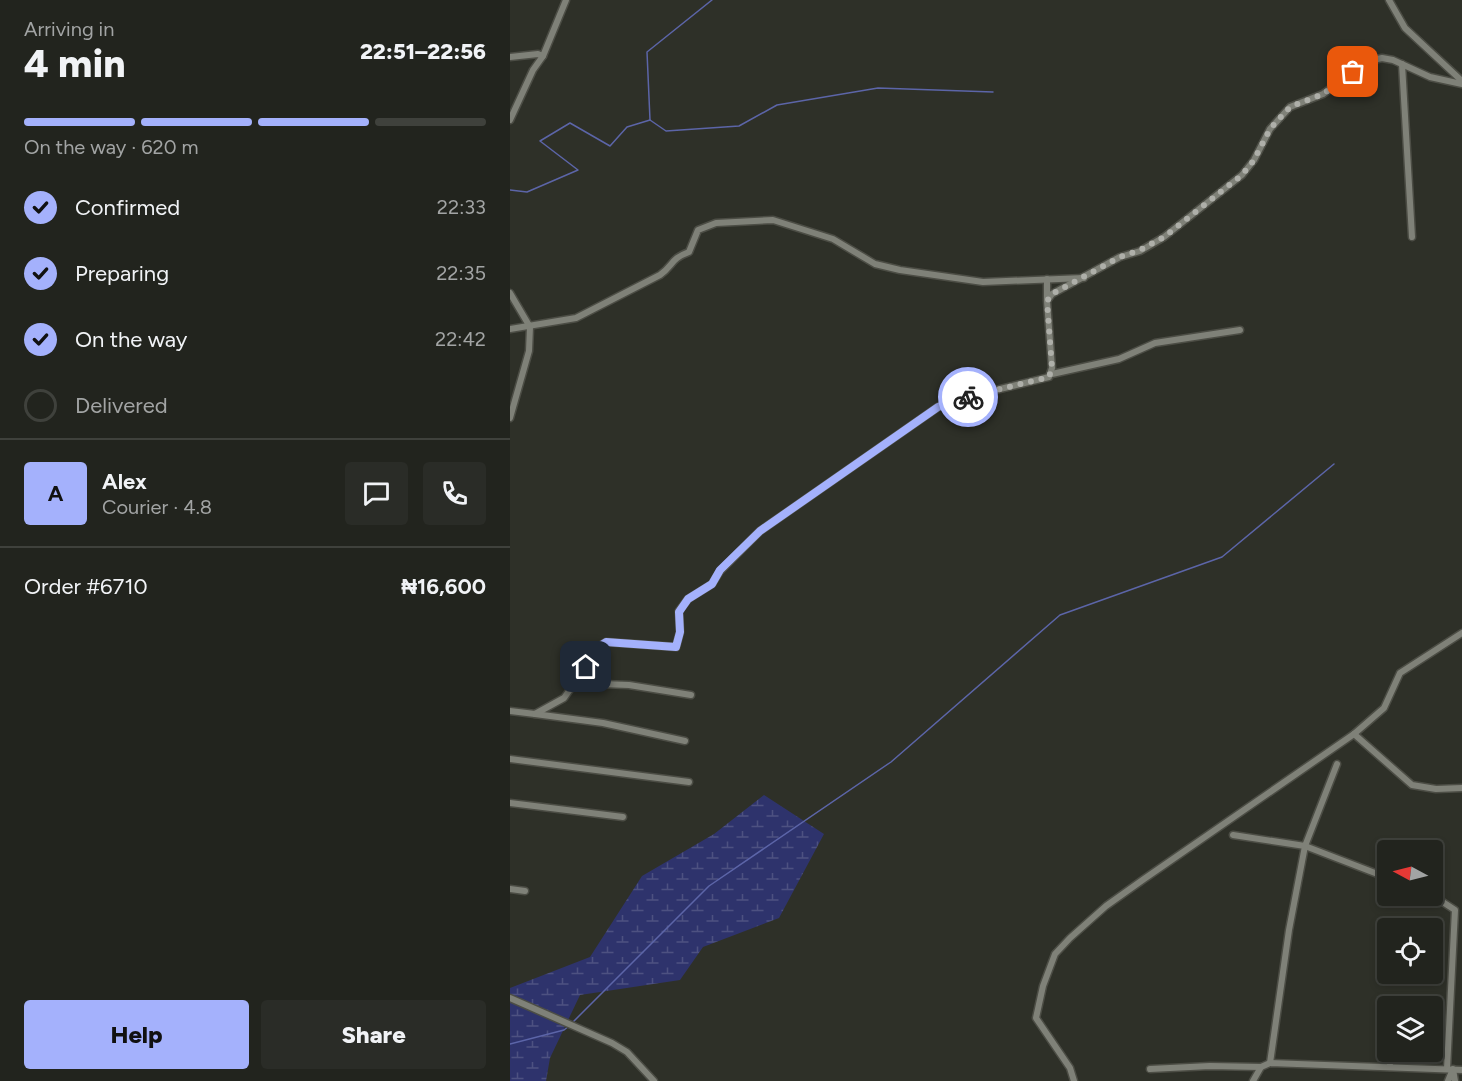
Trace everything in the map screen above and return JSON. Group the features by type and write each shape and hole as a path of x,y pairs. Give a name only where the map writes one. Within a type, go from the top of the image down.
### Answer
{"street":[{"path":"510,120 533,70 543,56 566,0"},
{"path":"1389,0 1406,28 1462,83"},
{"path":"510,57 538,54 543,56"},
{"path":"1047,301 1052,294 1120,257 1140,250 1164,237 1212,200 1254,160 1270,129 1290,107 1323,94 1369,61 1382,58 1430,77 1462,83"},
{"path":"1402,64 1412,237"},
{"path":"510,329 576,318 660,275 667,270 674,258 689,252 698,230 716,223 773,220 833,239 875,264 900,270 983,282 1084,278"},
{"path":"1047,279 1052,374"},
{"path":"510,293 530,327 529,351 510,418"},
{"path":"535,714 564,698 595,649 606,642 676,647 680,632 679,612 688,599 712,584 720,570 760,531 947,402 1119,359 1155,343 1240,330"},
{"path":"1074,1081 1070,1068 1036,1018 1055,954 1106,906 1354,734 1384,708 1400,673 1462,633"},
{"path":"575,683 629,684 691,695"},
{"path":"510,711 603,723 685,741"},
{"path":"1354,734 1412,785 1436,789 1462,788"},
{"path":"510,759 689,782"},
{"path":"1270,1063 1289,930 1305,846 1337,764"},
{"path":"510,803 623,817"},
{"path":"1233,835 1305,846 1377,874"},
{"path":"510,889 525,891"},
{"path":"1443,901 1459,909 1448,1081"},
{"path":"510,998 612,1043 627,1052 654,1081"},
{"path":"1390,1062 1390,1067"},
{"path":"1150,1069 1210,1065 1261,1067 1270,1063 1462,1070"},
{"path":"1253,1081 1261,1067"},
{"path":"1450,1069 1455,1081"}],"green space":[{"path":"764,795 824,834 779,918 703,947 680,980 580,995 550,1058 546,1081 510,1081 510,988 590,957 642,876 714,834"}],"waterway":[{"path":"510,190 527,192 578,170 540,141 570,123 610,146 627,127 650,120 647,52 712,0"},
{"path":"650,120 666,131 739,126 777,105 878,88 993,92"},
{"path":"572,1023 709,886 891,762 1060,615 1222,557 1334,464"},
{"path":"510,1044 564,1030 569,1026"}],"way so far":[{"path":"968,397 1049,377 1052,374 1052,368 1047,301 1052,294 1120,257 1140,250 1164,237 1242,175 1254,160 1270,129 1290,107 1323,94 1353,72"}],"route":[{"path":"586,667 595,649 606,642 676,647 680,632 679,612 688,599 712,584 720,570 760,531 938,407 947,402 968,397"}]}
